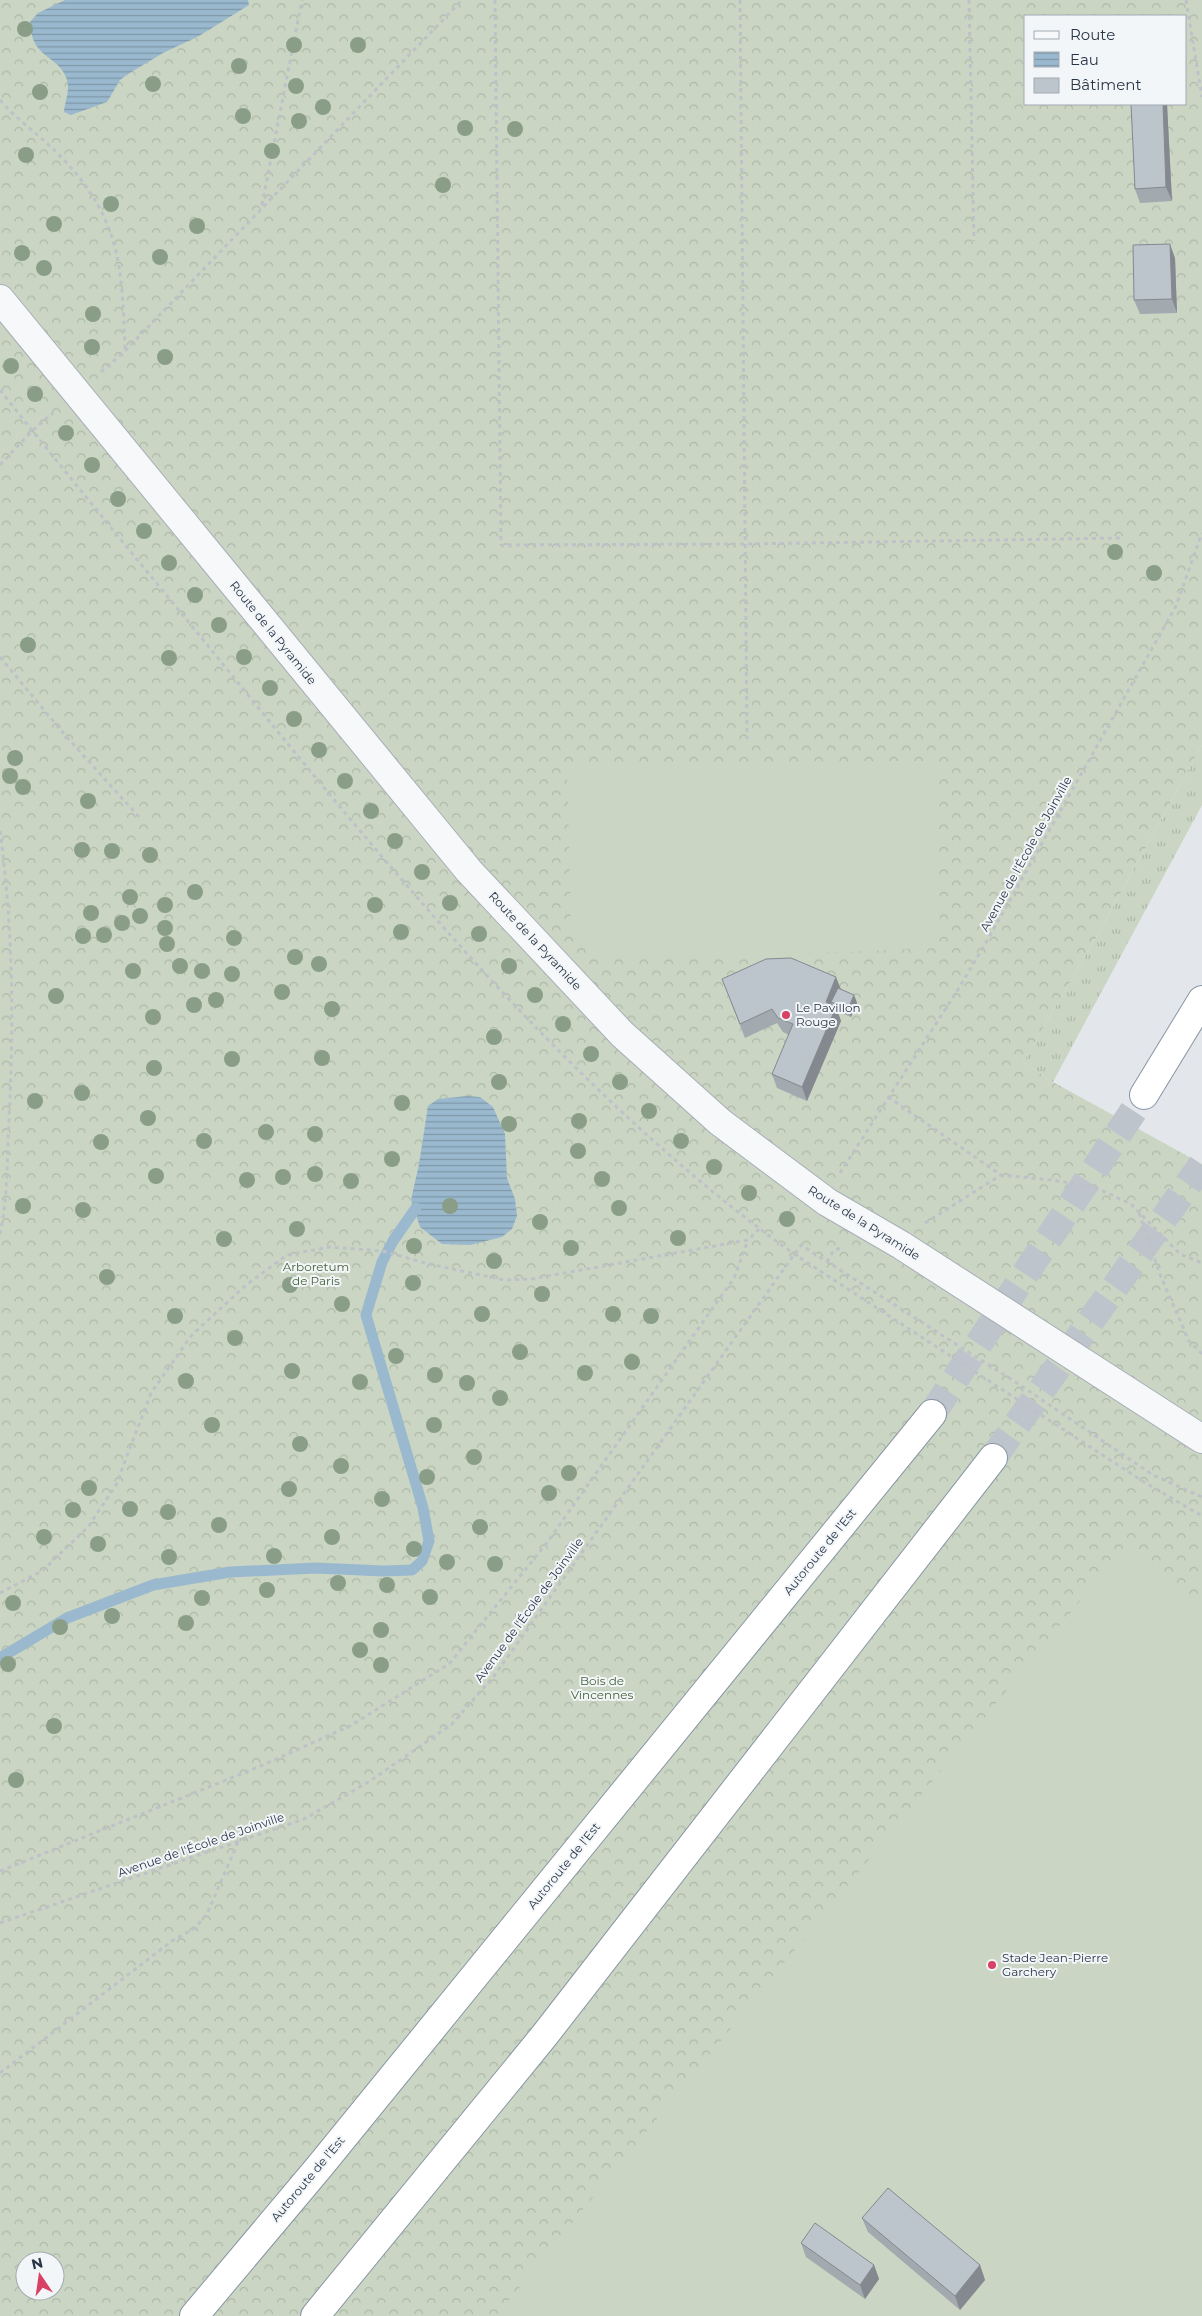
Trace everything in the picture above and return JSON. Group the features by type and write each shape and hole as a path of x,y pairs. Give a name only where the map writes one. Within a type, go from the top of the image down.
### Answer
{"highway":[{"path":"1144,1095 1202,1000"},
{"name":"Autoroute de l’Est","path":"194,2313 320,2166 932,1414"},
{"path":"315,2316 544,2036 993,1458"}],"street":[{"name":"Route de la Pyramide","path":"0,299 469,871 622,1034 720,1122 827,1202 901,1245 1202,1439"}],"path":[{"path":"261,207 302,0"},
{"path":"0,465 32,431 125,351 261,207 462,0"},
{"path":"495,0 501,545 745,544 1122,538"},
{"path":"740,0 747,739"},
{"path":"970,0 974,241"},
{"path":"1186,0 1202,96"},
{"path":"0,100 64,159 86,185 101,207 112,236 123,289 125,351"},
{"name":"Avenue de l'École de Joinville","path":"840,1171 959,988 988,939 1176,606 1202,533"},
{"path":"0,657 64,734 140,818"},
{"path":"0,831 8,889 12,987 6,1188 0,1234"},
{"path":"888,1097 1002,1175 1052,1180 1094,1187 1131,1204 1180,1254 1202,1263"},
{"path":"923,1225 1002,1175"},
{"path":"1139,1213 1161,1277 1189,1341 1202,1354"},
{"path":"0,1871 256,1768 350,1726 449,1664 546,1544 734,1278 748,1240 759,1229"},
{"path":"0,1593 42,1571 88,1527 116,1485 151,1393 191,1336 246,1285 287,1254 329,1247 383,1251 425,1264 504,1280 531,1279 748,1240"},
{"name":"Avenue de l'École de Joinville","path":"0,1923 304,1819 370,1781 452,1724 494,1676 801,1245 1020,1385 1153,1475 1202,1497"},
{"path":"0,2073 172,1940 194,1928 207,1914 238,1841"}],"green space":[{"name":"Bois de Vincennes","path":"0,0 1202,0 1202,745 1101,929 1023,1062 1053,1082 1202,1164 1202,2316 0,2316"},
{"path":"1202,745 1202,805 1053,1082 1023,1062 1101,929"},
{"path":"937,761 940,918 936,948 846,952 594,954 571,925 567,763"},
{"name":"Stade Jean-Pierre Garchery","path":"1128,1542 1202,1615 1202,2316 496,2316"}],"water":[{"path":"65,0 248,0 249,5 199,36 163,53 128,74 120,80 107,102 71,115 64,112 68,92 67,80 58,65 40,50 35,43 30,22 38,13"},
{"path":"467,1096 480,1097 493,1107 505,1134 507,1178 515,1199 517,1216 512,1229 502,1237 470,1245 442,1244 420,1227 411,1200 428,1106 438,1099"}],"building":[{"path":"1131,105 1163,105 1166,187 1135,189"},
{"path":"1170,244 1172,299 1134,300 1133,245"},
{"path":"791,958 836,977 826,1002 836,1007 802,1087 772,1074 793,1024 778,1018 772,1009 740,1024 722,979 766,959"},
{"path":"838,988 854,995 848,1009 831,1002"},
{"path":"888,2188 980,2265 955,2296 862,2218"},
{"path":"815,2223 874,2265 860,2285 801,2243"}],"waterway":[{"path":"0,1658 67,1618 153,1585 230,1572 316,1568 383,1571 412,1570 422,1561 429,1541 423,1508 366,1315 382,1262 393,1241 416,1208"}],"tunnel":[{"path":"932,1414 1144,1095"},
{"path":"993,1458 1202,1165"}],"place":[{"name":"Le Pavillon Rouge","path":"786,1015"},
{"name":"Stade Jean-Pierre Garchery","path":"992,1965"}],"park label":[{"name":"Arboretum de Paris","path":"316,1274"}]}
